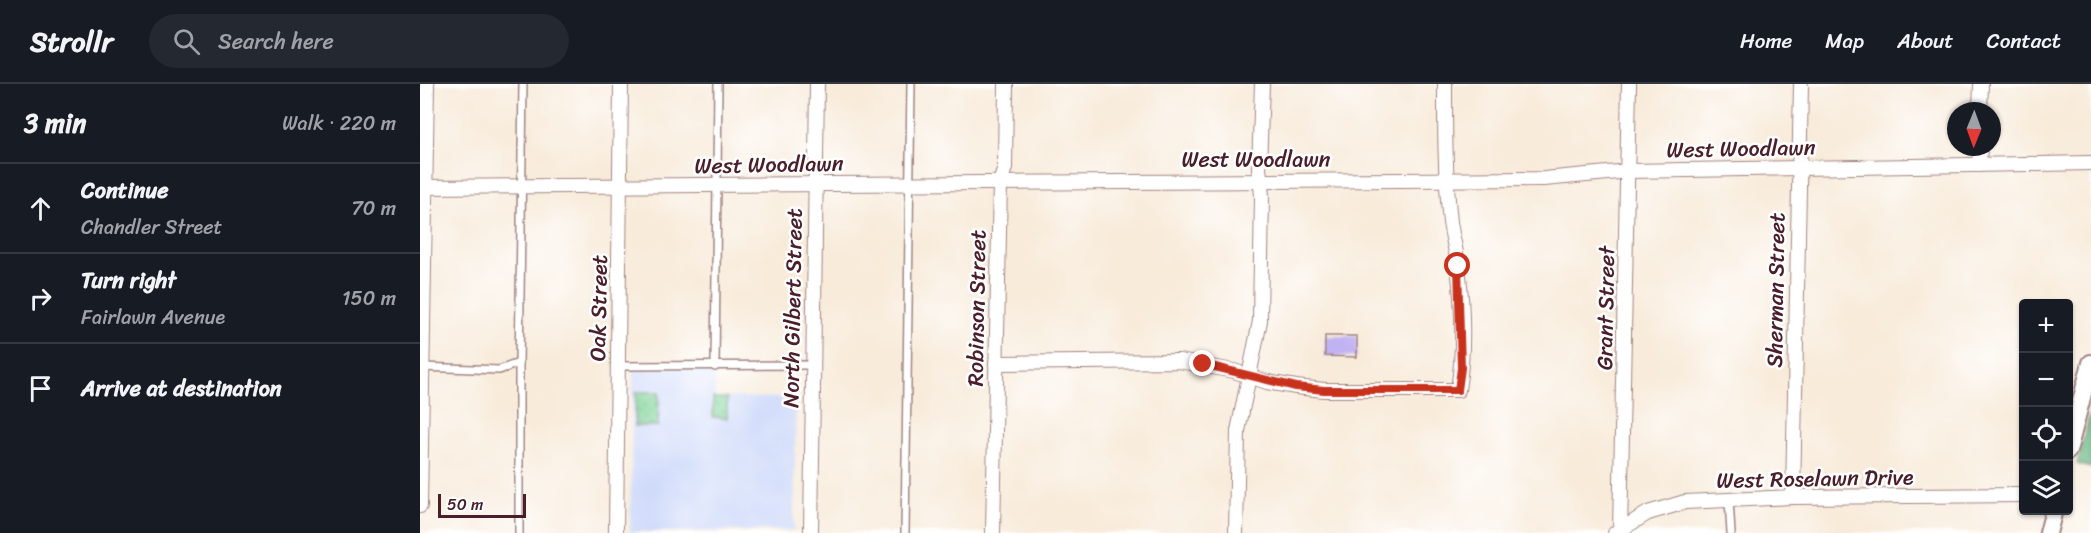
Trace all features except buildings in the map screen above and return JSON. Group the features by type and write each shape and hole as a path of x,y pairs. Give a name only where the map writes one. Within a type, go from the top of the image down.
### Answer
{"street":[{"path":"420,506 422,187 426,84"},
{"name":"Oak Street","path":"616,533 621,84"},
{"name":"North Gilbert Street","path":"811,533 817,84"},
{"name":"Robinson Street","path":"993,533 1000,182 1005,168 1006,84"},
{"path":"1236,533 1238,431 1260,321 1262,195 1259,168 1262,84"},
{"path":"996,363 1179,361 1203,364 1296,387 1324,390 1458,390 1461,368 1460,300 1447,180 1445,84"},
{"name":"Grant Street","path":"1618,532 1629,171 1629,84"},
{"name":"Sherman Street","path":"1793,497 1801,84"},
{"path":"1980,102 1981,84"},
{"path":"1980,156 1980,165"},
{"name":"West Woodlawn","path":"422,187 1544,179 1629,171 2091,163"},
{"path":"2073,432 2091,363"},
{"name":"West Roselawn Drive","path":"1618,532 1648,513 1685,502 1793,497 2019,495"},
{"path":"2048,533 2053,515"}],"lane":[{"path":"519,533 523,84"},
{"path":"715,367 718,84"},
{"path":"905,533 911,84"},
{"path":"422,367 499,370 519,363"},
{"path":"619,366 812,365"},
{"path":"1729,500 1731,533"}],"shaded area":[{"path":"633,366 715,367 715,397 796,398 794,530 630,532"}],"green space":[{"path":"636,392 659,392 658,426 635,426"},
{"path":"713,398 727,398 727,418 713,417"},
{"path":"2091,408 2091,468 2077,464"}],"route":[{"path":"1203,364 1267,382 1324,390 1458,390 1461,368 1458,266"}]}
